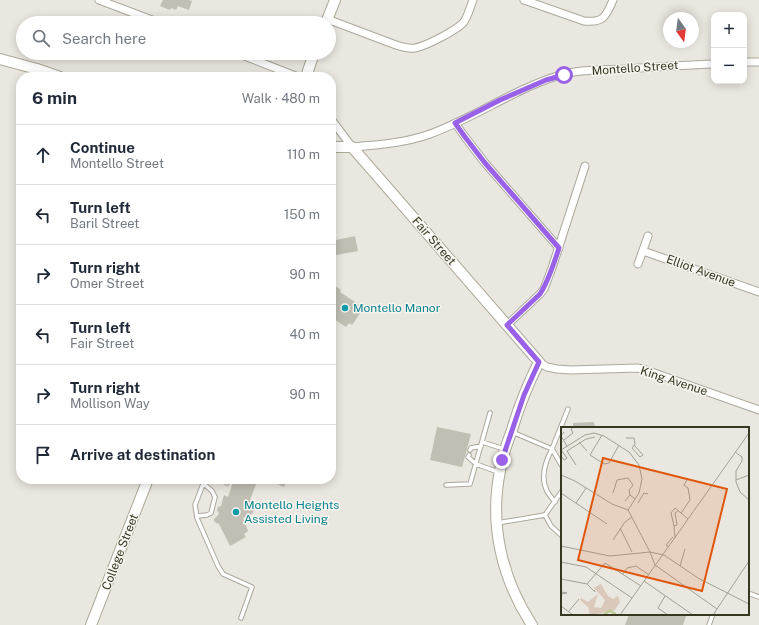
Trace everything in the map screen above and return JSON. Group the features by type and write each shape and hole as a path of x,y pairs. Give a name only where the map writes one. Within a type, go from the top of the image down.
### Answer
{"main road":[{"path":"328,16 335,0"},
{"path":"0,59 46,72"},
{"path":"308,72 312,60"},
{"name":"Montello Street","path":"336,147 352,147"},
{"name":"Fair Street","path":"352,147 539,362"},
{"path":"532,625 518,602 506,572 499,542 496,510 497,490 505,449 524,395 539,362"},
{"name":"College Street","path":"92,625 146,484"}],"street":[{"path":"99,0 141,16"},
{"path":"336,24 405,48 414,48 433,40 462,24 466,19 473,0"},
{"path":"524,0 584,21 592,22 603,18 613,0"},
{"path":"255,60 285,72"},
{"path":"747,62 759,62"},
{"name":"Montello Street","path":"352,147 403,141 429,134 455,123 500,100 559,76 577,72 600,70 711,64"},
{"path":"455,123 485,163 559,248"},
{"name":"Fair Street","path":"336,126 352,147"},
{"path":"507,325 544,289 586,166"},
{"path":"638,264 648,236"},
{"name":"Elliot Avenue","path":"643,251 759,292"},
{"name":"King Avenue","path":"539,362 547,367 571,370 643,369 759,410"}],"lane":[{"path":"554,502 547,492 544,482 544,471 547,458 568,409"},
{"path":"446,484 470,484 490,413"},
{"path":"511,432 552,449 561,464"},
{"path":"470,450 471,448 482,444 505,449"},
{"path":"469,455 468,457 476,464 500,473"},
{"path":"197,516 211,513 215,497 212,491 204,484 195,505 197,516 218,566 223,574 252,587 241,618"},
{"path":"497,523 545,515 561,493"},
{"path":"545,515 551,526 561,535"},
{"path":"749,593 759,597"},
{"path":"709,625 713,615"}],"building":[{"path":"163,0 192,1 189,10 178,6 176,10 171,8 170,10 160,6"},
{"path":"355,236 358,251 336,255 336,240"},
{"name":"Montello Manor","path":"336,286 341,290 340,292 361,306 358,310 361,312 352,325 349,323 346,327 336,320"},
{"path":"594,422 595,427 573,427 573,423"},
{"path":"437,427 471,434 462,467 430,460"},
{"name":"Montello Heights Assisted Living","path":"232,484 256,484 250,500 254,510 252,514 243,518 248,531 244,534 246,537 230,546 219,524 214,521 219,514 217,510 218,507 221,506 224,495 228,497"},
{"path":"277,484 286,484 284,487"},
{"path":"629,615 686,616 683,625 625,625"}],"place":[{"name":"Montello Manor","path":"345,308"},
{"name":"Montello Heights Assisted Living","path":"236,512"}],"route":[{"path":"502,460 524,395 539,362 507,325 544,289 559,248 485,163 455,123 500,100 546,80 564,75"}]}
